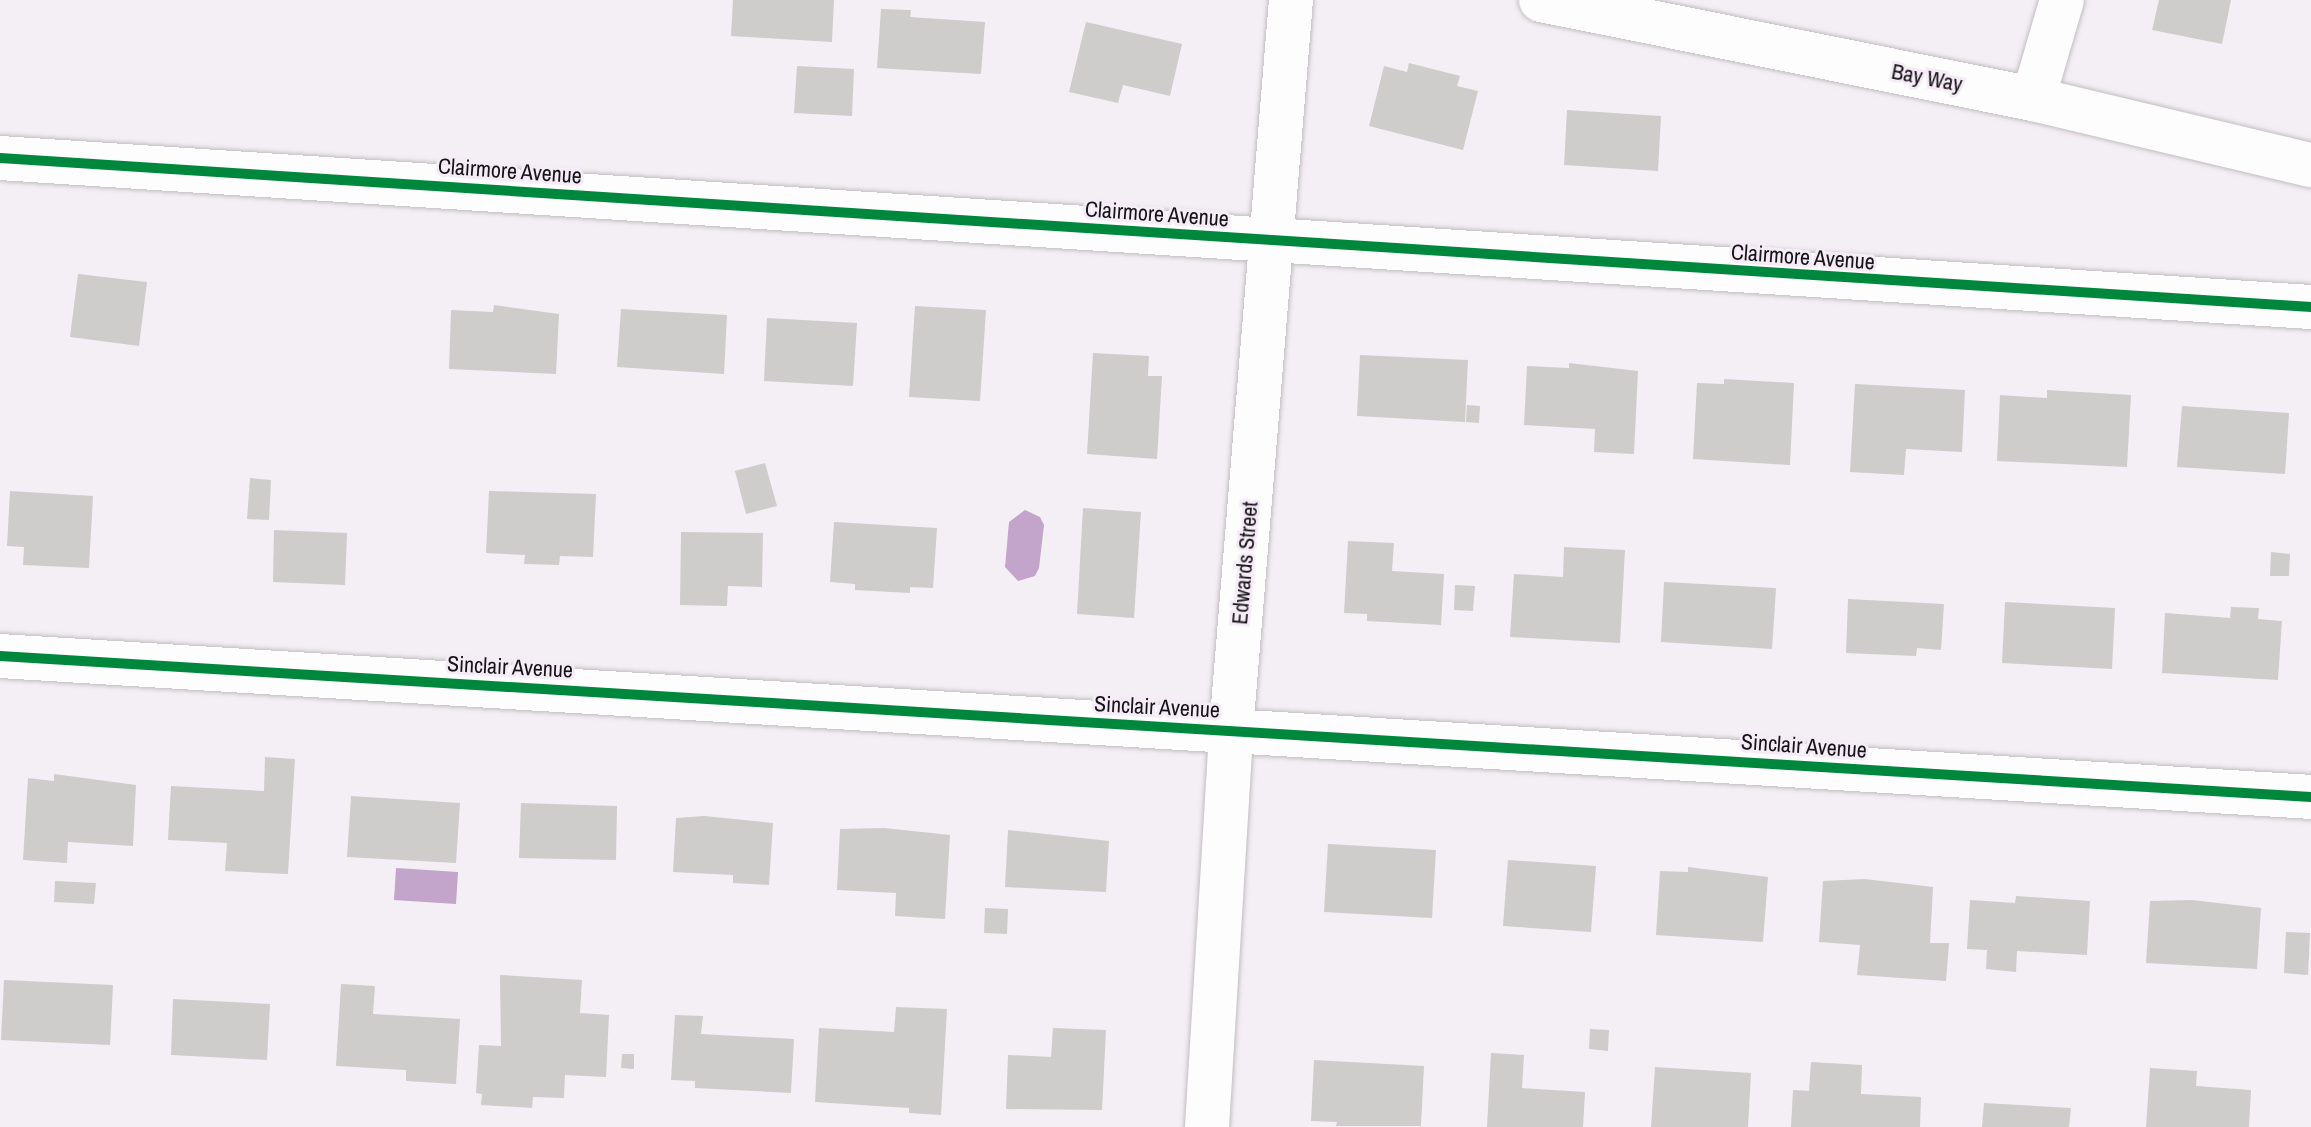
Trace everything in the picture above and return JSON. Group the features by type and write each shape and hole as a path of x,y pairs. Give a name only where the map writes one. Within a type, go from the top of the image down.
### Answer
{"street":[{"name":"Edwards Street","path":"1207,1127 1231,731 1291,0"},
{"name":"Bay Way","path":"1541,0 2033,99 2311,165"},
{"path":"2033,99 2062,0"},
{"name":"Clairmore Avenue","path":"0,158 2311,307"},
{"name":"Sinclair Avenue","path":"0,656 2311,797"}],"shaded area":[{"path":"1025,510 1040,517 1044,525 1039,568 1035,576 1018,581 1005,567 1009,522"},
{"path":"396,868 458,872 456,904 394,900"}],"building":[{"path":"733,0 834,0 832,42 731,36"},
{"path":"2159,0 2231,0 2222,44 2152,30"},
{"path":"881,9 911,10 910,17 985,22 981,74 877,68"},
{"path":"1086,22 1182,44 1170,96 1123,85 1118,103 1069,92"},
{"path":"1409,63 1460,76 1457,86 1478,91 1463,150 1369,126 1384,66 1407,72"},
{"path":"797,66 854,69 852,116 794,113"},
{"path":"1567,110 1661,116 1658,171 1564,165"},
{"path":"78,274 147,282 139,346 70,337"},
{"path":"494,305 559,314 556,374 449,369 451,310 493,312"},
{"path":"915,306 986,310 980,401 909,397"},
{"path":"621,309 727,315 724,374 617,367"},
{"path":"767,318 857,323 853,386 764,381"},
{"path":"1093,353 1149,356 1148,376 1162,376 1157,459 1087,454"},
{"path":"1360,355 1468,360 1465,422 1357,416"},
{"path":"1569,363 1638,371 1634,454 1594,452 1595,429 1524,425 1527,366 1569,368"},
{"path":"1724,379 1794,383 1790,465 1693,459 1697,383 1724,384"},
{"path":"1855,384 1965,390 1962,452 1906,449 1904,475 1850,472"},
{"path":"2047,390 2131,395 2127,467 1997,461 2000,395 2047,398"},
{"path":"1467,405 1480,406 1479,423 1466,422"},
{"path":"2182,406 2289,413 2285,474 2177,467"},
{"path":"765,463 777,506 746,514 735,471"},
{"path":"250,478 271,480 269,520 247,519"},
{"path":"10,491 93,496 89,568 23,565 24,547 7,546"},
{"path":"489,491 596,494 593,557 560,556 559,565 524,564 525,555 486,553"},
{"path":"1083,508 1141,512 1134,618 1077,614"},
{"path":"834,522 937,528 933,588 910,587 910,593 855,590 855,584 830,582"},
{"path":"274,530 347,533 345,585 273,582"},
{"path":"681,532 763,533 762,587 728,586 727,606 680,605"},
{"path":"1348,541 1394,543 1392,571 1444,574 1441,625 1367,621 1367,614 1344,613"},
{"path":"1564,547 1625,550 1620,643 1510,637 1514,574 1563,577"},
{"path":"2271,552 2290,554 2289,576 2270,576"},
{"path":"1664,582 1776,588 1772,649 1661,642"},
{"path":"1455,585 1475,586 1473,611 1454,610"},
{"path":"1848,599 1944,604 1941,650 1917,648 1916,656 1846,653"},
{"path":"2005,602 2115,608 2112,669 2002,663"},
{"path":"2231,607 2259,608 2258,619 2282,621 2278,680 2162,673 2165,613 2230,618"},
{"path":"265,757 295,759 288,874 225,871 227,843 168,840 171,786 264,791"},
{"path":"54,774 136,785 133,846 68,842 67,863 23,860 28,778 54,781"},
{"path":"351,796 460,803 456,863 347,857"},
{"path":"521,803 617,806 616,860 519,858"},
{"path":"704,816 773,823 769,885 733,883 733,875 673,872 676,818"},
{"path":"884,828 950,835 945,919 895,916 896,893 837,890 840,829"},
{"path":"1008,830 1109,841 1106,892 1005,887"},
{"path":"1328,844 1436,850 1432,918 1324,912"},
{"path":"1508,860 1596,866 1591,932 1503,926"},
{"path":"1688,867 1768,877 1763,942 1656,935 1660,871 1688,872"},
{"path":"1865,879 1933,887 1930,943 1949,943 1946,981 1857,975 1860,945 1819,942 1823,881"},
{"path":"55,881 96,883 94,904 54,902"},
{"path":"2016,896 2090,901 2087,955 2017,951 2016,972 1986,969 1987,950 1967,949 1970,900 2015,903"},
{"path":"2192,900 2261,908 2257,969 2146,963 2150,901"},
{"path":"985,908 1008,909 1007,934 984,933"},
{"path":"2286,932 2310,933 2308,975 2284,973"},
{"path":"500,975 582,980 580,1013 609,1015 606,1077 565,1075 564,1098 533,1097 532,1108 481,1105 482,1094 476,1093 479,1045 501,1046"},
{"path":"4,980 113,985 110,1045 1,1040"},
{"path":"341,984 375,986 373,1014 460,1019 456,1084 406,1081 406,1070 336,1066"},
{"path":"173,999 270,1004 267,1060 171,1055"},
{"path":"896,1007 947,1009 941,1115 909,1113 909,1108 815,1102 819,1028 894,1032"},
{"path":"675,1015 703,1016 701,1034 794,1039 791,1093 695,1088 695,1081 671,1080"},
{"path":"1053,1028 1106,1030 1102,1110 1006,1109 1008,1055 1051,1057"},
{"path":"1590,1029 1609,1030 1608,1051 1589,1049"},
{"path":"1491,1053 1524,1055 1522,1088 1585,1092 1583,1127 1487,1127"},
{"path":"622,1054 634,1054 634,1069 621,1068"},
{"path":"1314,1060 1424,1066 1421,1126 1336,1126 1337,1122 1311,1121"},
{"path":"1811,1062 1862,1065 1861,1094 1921,1097 1920,1127 1791,1127 1793,1090 1809,1091"},
{"path":"1655,1067 1751,1073 1748,1127 1651,1127"},
{"path":"2150,1068 2197,1071 2196,1086 2251,1090 2249,1127 2146,1127"},
{"path":"1984,1103 2071,1108 2069,1127 1982,1127"}],"cycle path":[{"path":"0,158 2311,307"},
{"path":"0,656 2311,797"}]}
